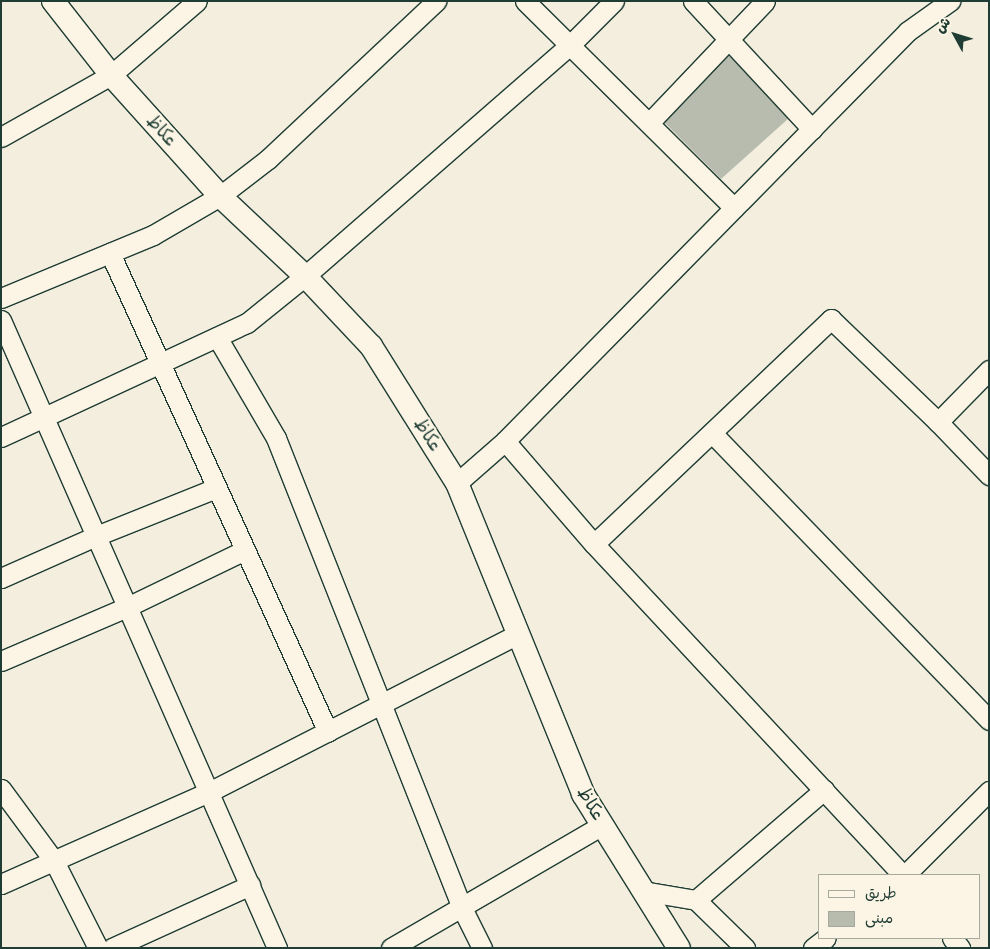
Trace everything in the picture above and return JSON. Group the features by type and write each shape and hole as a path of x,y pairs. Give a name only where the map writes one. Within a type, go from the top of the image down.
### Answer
{"street":[{"name":"عكاظ","path":"53,1 111,75 220,196 306,276 371,346 457,483 583,794 679,948"},
{"path":"1,136 111,75 197,1"},
{"path":"1,298 153,235 220,196 268,159 436,1"},
{"path":"525,1 734,208"},
{"path":"1,437 247,323 306,276 570,45 614,1"},
{"path":"692,1 812,129"},
{"path":"649,123 764,1"},
{"path":"457,483 505,440 908,31 950,1"},
{"path":"110,253 328,732"},
{"path":"594,544 832,319 938,422 989,475"},
{"path":"1,320 277,948"},
{"path":"216,337 276,438 383,704 462,908 482,948"},
{"path":"938,422 989,370"},
{"path":"712,433 989,720"},
{"path":"505,440 594,544 903,874"},
{"path":"1,578 96,536 216,488"},
{"path":"1,661 128,607 245,550"},
{"path":"1,884 209,792 518,634"},
{"path":"1,789 54,861 98,948"},
{"path":"696,900 824,790"},
{"path":"905,874 989,791"},
{"path":"391,948 602,825"},
{"path":"112,948 250,885"},
{"path":"643,891 696,900 745,948"},
{"path":"813,948 825,939"}],"building":[{"path":"729,51 788,109 789,118 721,179 661,119"}]}
